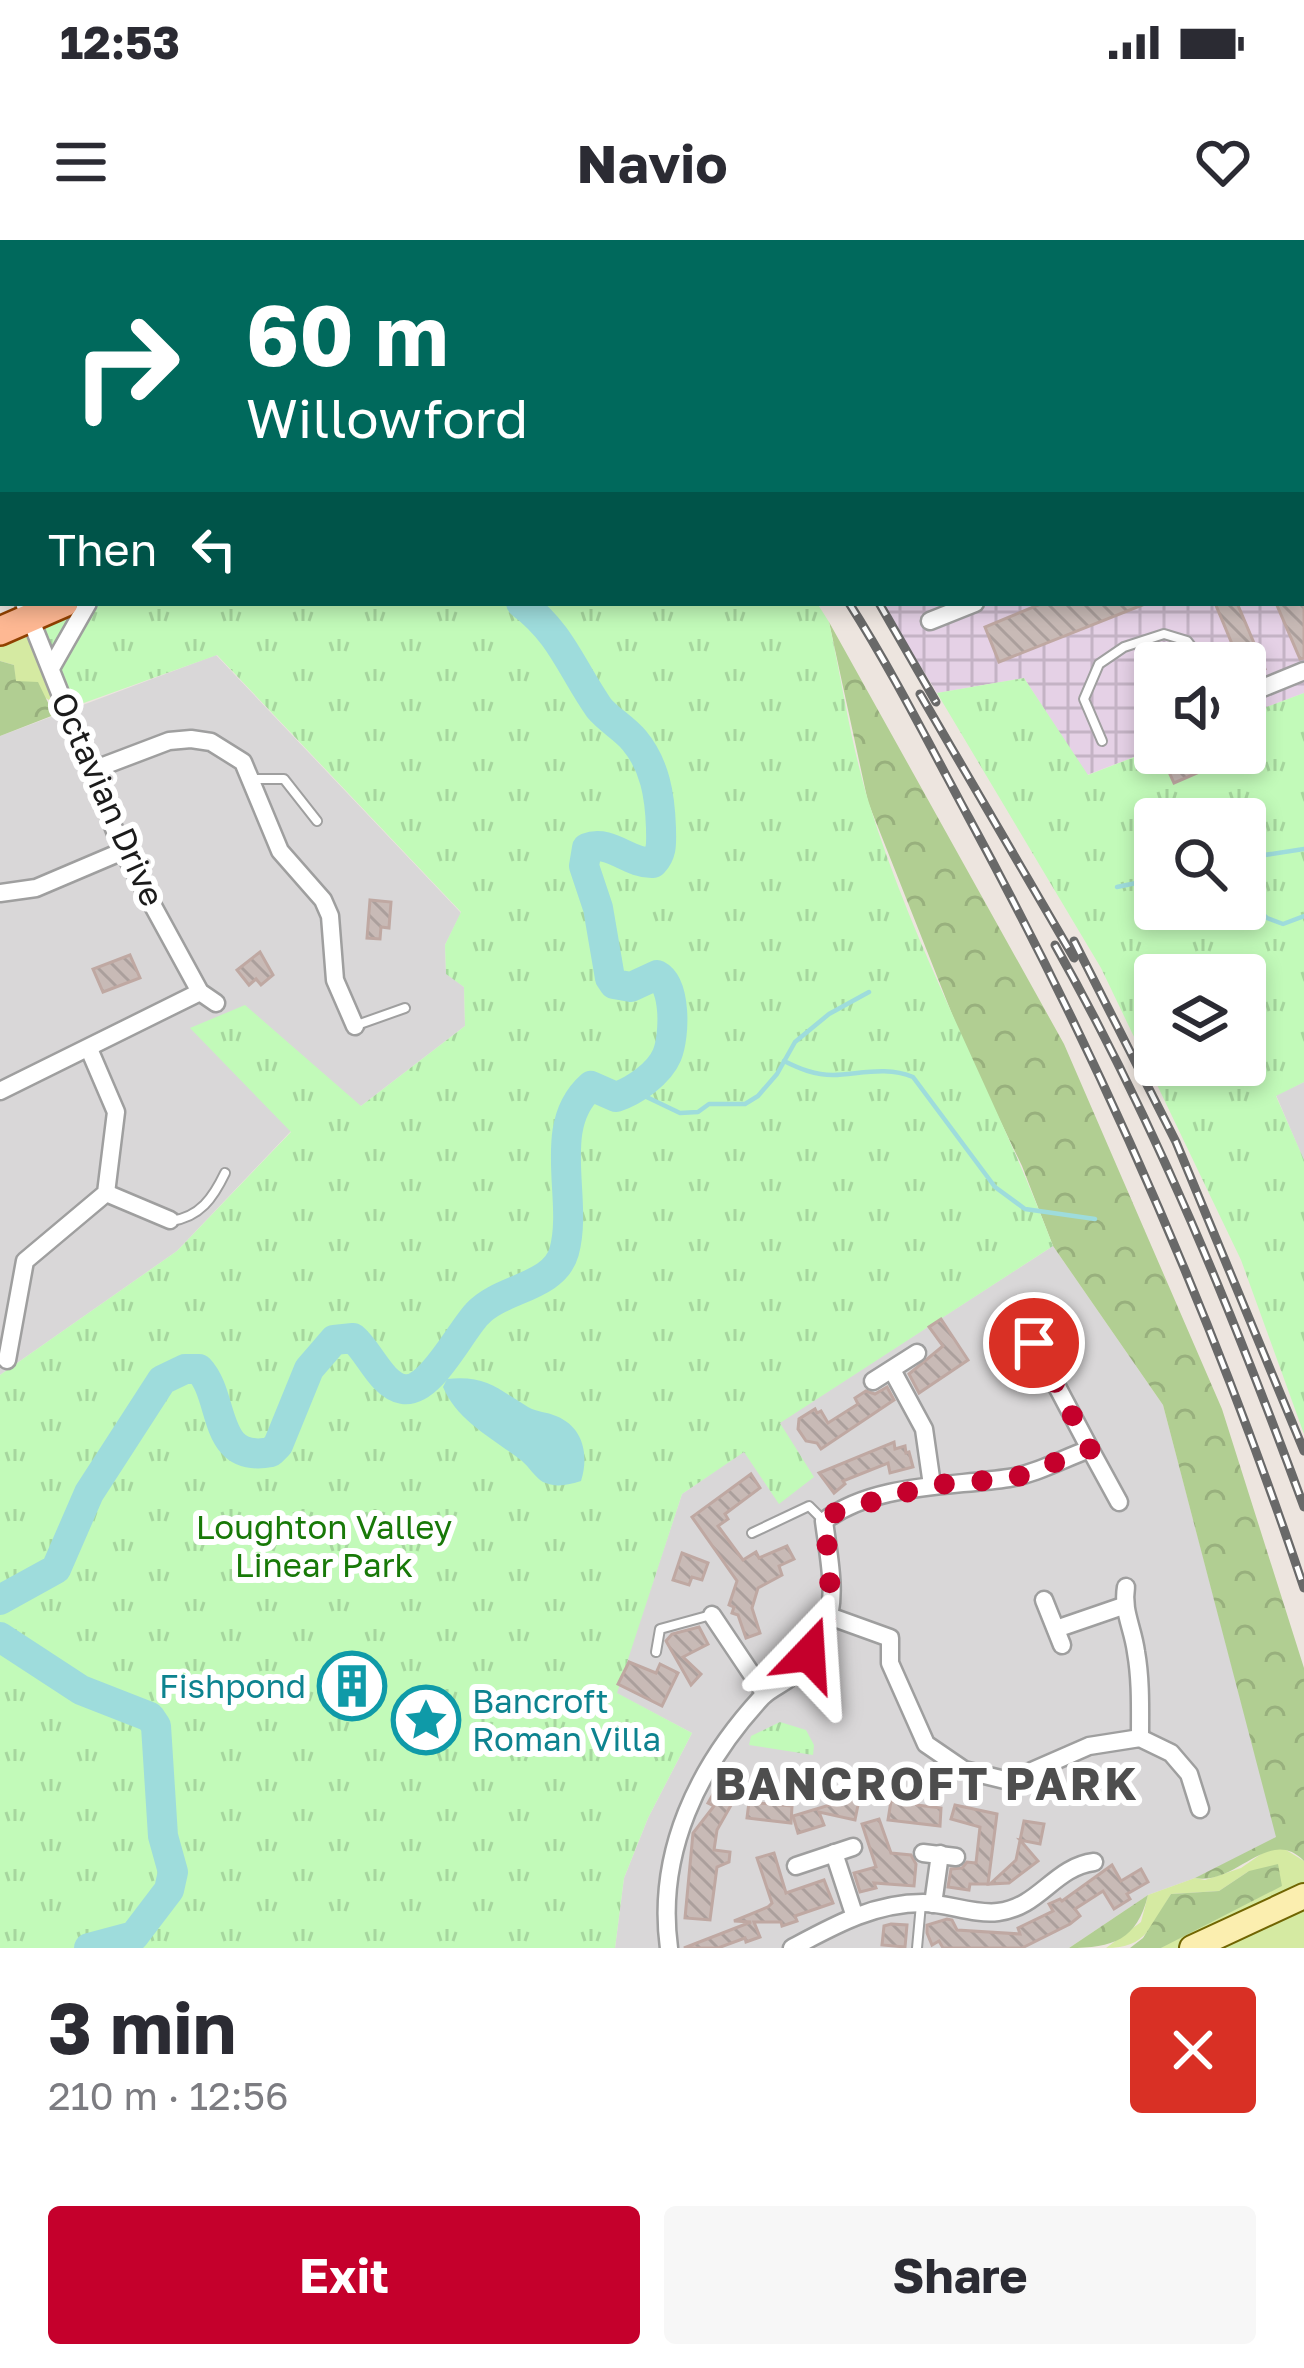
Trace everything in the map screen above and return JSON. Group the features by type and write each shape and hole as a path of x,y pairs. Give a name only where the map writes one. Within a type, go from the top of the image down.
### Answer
{"main road":[{"path":"0,631 27,610"}],"street":[{"path":"51,668 86,606"},
{"path":"930,621 968,606"},
{"name":"Octavian Drive","path":"27,610 123,851 200,992"},
{"path":"1266,686 1304,671"},
{"path":"90,771 169,741 191,739 228,750 243,762 280,851 323,900 330,916 334,980 356,1026"},
{"path":"0,893 36,888 123,851"},
{"path":"0,1091 200,992 216,1003"},
{"path":"7,1360 25,1261 106,1193 116,1112 89,1049"},
{"path":"106,1193 170,1220"},
{"path":"1034,1343 1119,1502"},
{"path":"873,1381 916,1353"},
{"path":"892,1370 924,1429 932,1485"},
{"path":"669,1948 666,1883 675,1837 714,1762 765,1694 794,1675 824,1633 829,1616 830,1516 932,1485 1014,1478 1090,1449"},
{"path":"1044,1600 1059,1637 1124,1596 1136,1647 1140,1738"},
{"path":"712,1615 765,1694"},
{"path":"829,1616 890,1637 890,1663 926,1744 964,1771 1009,1780 1089,1746 1140,1738 1171,1754 1189,1774 1200,1809"},
{"path":"796,1866 853,1847"},
{"path":"834,1852 854,1914"},
{"path":"927,1904 940,1854"},
{"path":"792,1948 854,1914 927,1904 998,1912 1041,1895 1071,1864 1094,1862"},
{"path":"1192,1948 1296,1899"}],"lane":[{"path":"1139,642 1164,634 1188,642"},
{"path":"1102,741 1084,699 1099,664 1134,644"},
{"path":"253,779 284,779 317,821"},
{"path":"356,1026 405,1008"},
{"path":"170,1220 189,1216 207,1204 225,1173"},
{"path":"752,1533 808,1506 830,1516"},
{"path":"656,1652 660,1629 712,1615"},
{"path":"917,1948 927,1904"}],"shaded area":[{"path":"884,606 1304,606 1304,693 1266,707 1266,642 1134,642 1134,757 1087,775 1024,678 937,693"},
{"path":"216,655 461,913 445,945 446,973 464,987 465,1026 361,1106 191,1028 291,1131 177,1251 0,1375 0,736"},
{"path":"1304,1082 1304,1161 1276,1095"},
{"path":"1053,1246 1163,1405 1277,1838 1148,1895 1069,1948 615,1948 624,1878 648,1818 692,1733 616,1693 682,1494 744,1451 779,1503 779,1423"}],"green space":[{"name":"Loughton Valley Linear Park","path":"57,606 819,606 829,622 857,759 888,860 1053,1246 780,1423 814,1477 779,1504 744,1452 682,1494 617,1693 692,1733 648,1818 624,1878 615,1948 0,1948 0,1375 177,1251 291,1132 190,1028 245,1005 361,1106 465,1026 464,987 446,974 445,945 461,912 217,655 67,709 31,618"},
{"path":"31,618 67,709 54,715 49,700 15,681 14,665 0,661 0,631"},
{"path":"829,622 1064,1044 1222,1409 1304,1668 1304,1861 1278,1850 1224,1874 1195,1878 1276,1837 1163,1405 1053,1246 1022,1166 967,1052 868,802"},
{"path":"0,661 14,665 16,681 38,682 54,715 0,736"},
{"path":"1024,678 1088,775 1134,757 1134,774 1266,774 1266,707 1304,693 1304,1082 1276,1096 1304,1160 1304,1434 1241,1260 1158,1086 1266,1086 1266,954 1134,954 1134,1037 1101,968 937,693"},
{"path":"780,1722 806,1730 814,1745 813,1755 749,1745 751,1736"},
{"path":"1283,1848 1304,1861 1304,1948 1161,1948 1186,1932 1249,1871 1219,1891 1171,1894 1139,1939 1106,1948 1141,1922 1148,1895 1241,1868 1267,1850"},
{"path":"1278,1864 1282,1886 1161,1948 1130,1948 1143,1938 1171,1894 1219,1891 1249,1871"},
{"path":"1148,1895 1130,1932 1110,1943 1069,1948"}],"water":[{"path":"447,1379 482,1381 573,1427 582,1443 581,1481 557,1485 540,1480 457,1410 443,1387"}],"building":[{"path":"1036,606 1140,606 999,662 985,627"},
{"path":"1216,606 1238,606 1254,642 1231,642"},
{"path":"1277,606 1304,606 1304,658 1300,659"},
{"path":"1170,774 1195,774 1174,783"},
{"path":"370,900 391,902 389,928 381,927 380,939 367,938"},
{"path":"260,952 273,975 261,985 256,979 249,985 237,970"},
{"path":"130,955 140,978 103,992 93,969"},
{"path":"941,1319 968,1360 919,1393 909,1374 943,1346 929,1327"},
{"path":"887,1387 894,1400 821,1449 806,1441 798,1429 799,1419 815,1409 828,1423 858,1404 855,1398 866,1391 875,1394"},
{"path":"894,1442 895,1449 905,1446 913,1467 890,1473 888,1463 843,1481 834,1493 819,1473"},
{"path":"751,1474 760,1488 725,1514 728,1519 718,1526 743,1560 756,1552 759,1558 787,1546 794,1559 779,1566 782,1575 758,1588 752,1608 760,1633 746,1638 729,1605 737,1581 692,1517"},
{"path":"682,1553 708,1563 702,1580 692,1577 689,1585 673,1580"},
{"path":"699,1627 708,1644 683,1657 701,1674 691,1685 666,1641 672,1634"},
{"path":"629,1662 656,1673 660,1664 678,1673 662,1706 618,1684"},
{"path":"842,1781 862,1785 855,1820 819,1812 824,1825 798,1833 793,1816 833,1804"},
{"path":"718,1785 731,1792 727,1799 734,1800 717,1830 714,1850 730,1852 729,1862 717,1867 710,1920 685,1918 693,1833 714,1806 708,1803"},
{"path":"900,1798 941,1808 940,1826 888,1820 891,1801"},
{"path":"749,1802 792,1806 791,1823 747,1818"},
{"path":"955,1805 997,1814 988,1884 970,1884 969,1890 948,1887 951,1869 976,1863 980,1827 951,1819"},
{"path":"879,1819 891,1853 911,1855 916,1864 914,1886 874,1883 876,1888 860,1892 854,1873 876,1867 862,1824"},
{"path":"1024,1821 1044,1824 1040,1844 1020,1840"},
{"path":"1020,1840 1038,1861 1009,1883 990,1884 1016,1860"},
{"path":"774,1853 786,1893 824,1880 833,1903 795,1916 797,1921 782,1926 781,1922 754,1922 760,1937 746,1942 745,1938 718,1948 684,1948 751,1922 734,1921 772,1903 757,1858"},
{"path":"1112,1865 1121,1881 1141,1869 1148,1882 1127,1894 1130,1899 1114,1909 1103,1891 1075,1909 1080,1916 1070,1924 1022,1948 943,1948 939,1941 932,1945 927,1933 927,1925 947,1919 957,1930 1020,1934 1018,1928 1053,1911 1049,1904 1062,1901"},
{"path":"907,1925 905,1947 882,1945 884,1926"}],"waterway":[{"path":"0,1600 56,1569 89,1493 162,1380 185,1369 199,1369 229,1439 252,1453 271,1452 309,1369 334,1340 353,1338 388,1381 403,1389 413,1388 434,1372 487,1305 538,1281 558,1264 568,1231 566,1143 577,1103 591,1086 616,1097 652,1075 667,1055 672,1011 668,989 657,975 631,987 614,984 610,978 598,908 584,866 587,848 595,846 644,862 656,859 661,847 660,816 652,770 634,740 599,708 556,639 524,606"},
{"path":"1266,855 1304,849"},
{"path":"1117,887 1134,883"},
{"path":"1266,917 1283,924 1304,916"},
{"path":"634,1091 680,1113 698,1112 709,1104 745,1104 777,1074 795,1042 829,1014 869,992"},
{"path":"784,1061 820,1074 883,1071 913,1077 995,1187 1025,1209 1095,1219"},
{"path":"0,1637 81,1690 150,1717 156,1726 163,1836 173,1872 169,1890 134,1936 89,1948"}],"railway":[{"path":"851,606 1018,911 1110,1100 1233,1390 1304,1588"},
{"path":"881,606 936,702"},
{"path":"920,694 1074,958"},
{"path":"1074,941 1176,1142 1304,1451"},
{"path":"1055,945 1127,1081 1191,1221 1304,1507"}],"place":[{"name":"Fishpond","path":"352,1686"},
{"name":"Bancroft Roman Villa","path":"426,1720"}],"district":[{"name":"BANCROFT PARK","path":"927,1784"}],"route":[{"path":"809,1654 829,1616 830,1566 824,1521 836,1512 932,1485 1014,1478 1090,1449 1034,1343"}]}
